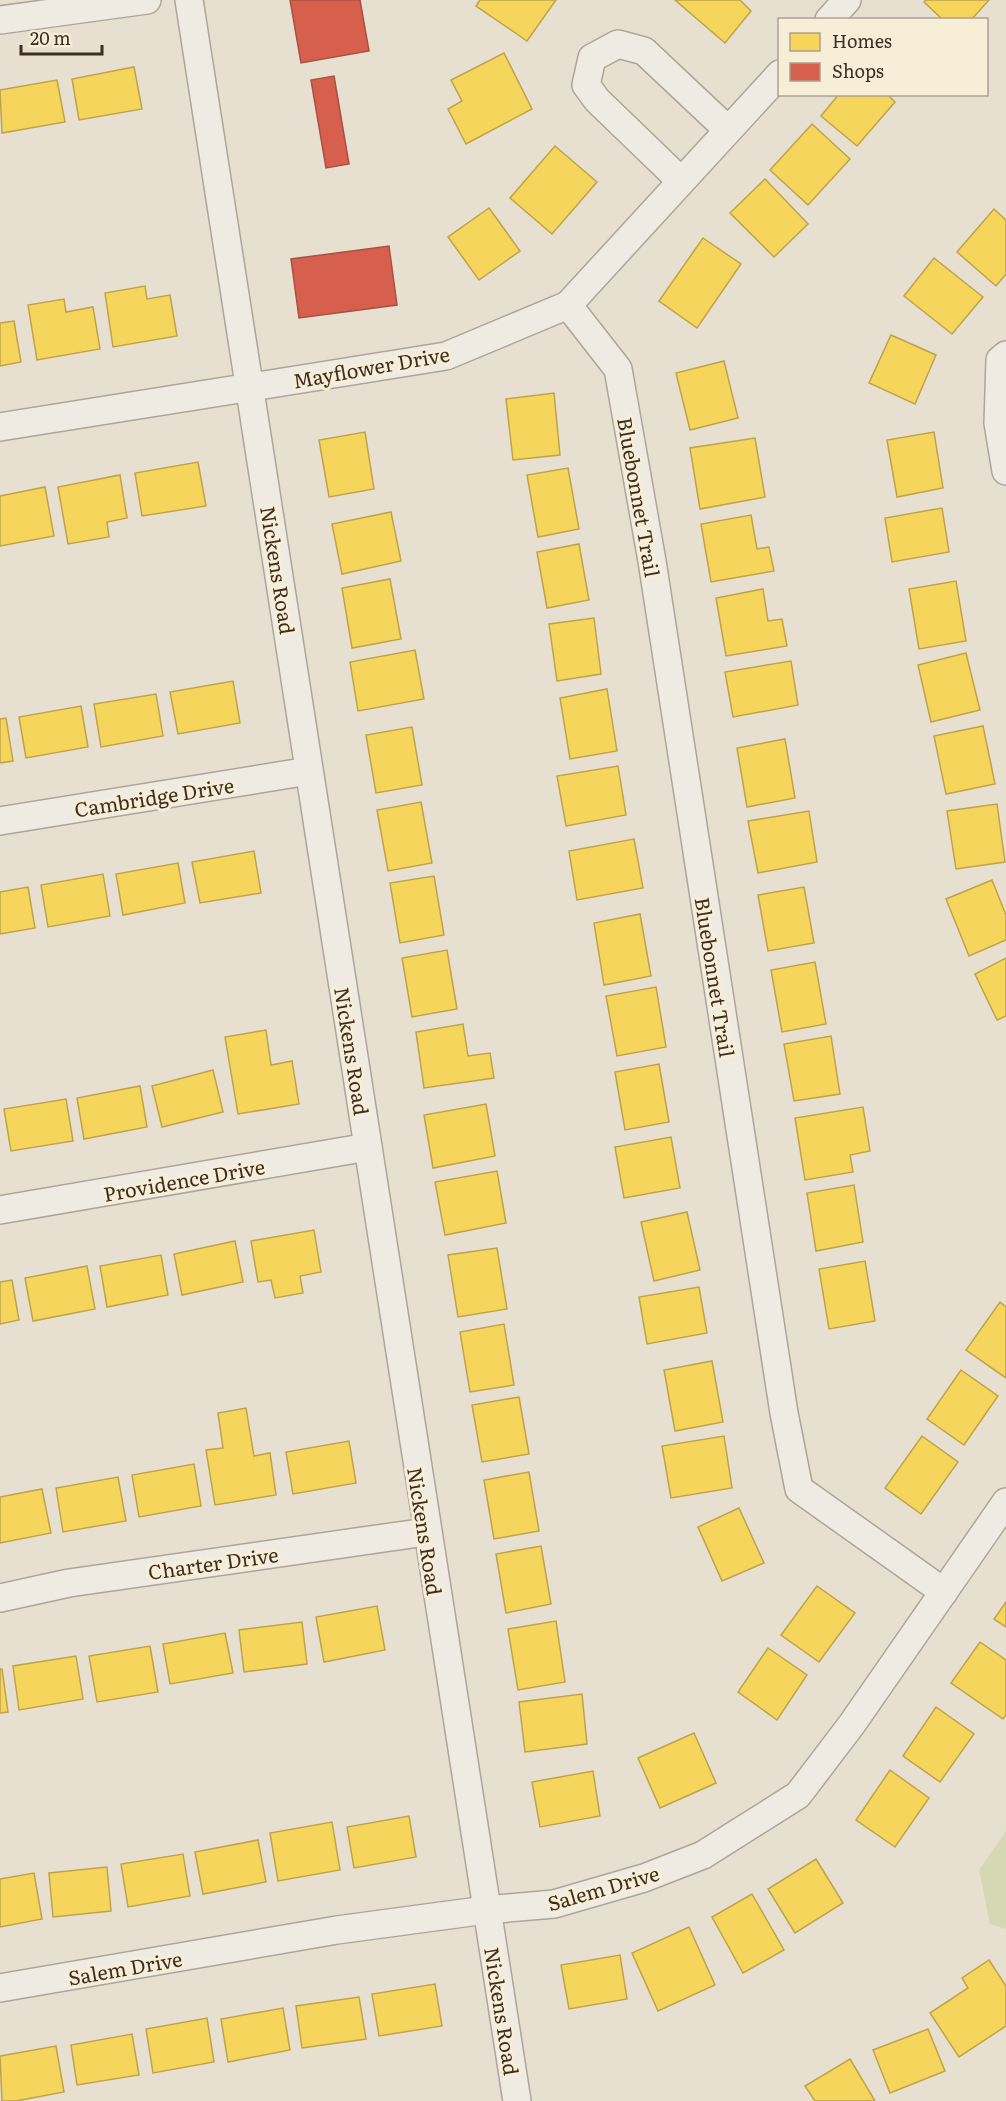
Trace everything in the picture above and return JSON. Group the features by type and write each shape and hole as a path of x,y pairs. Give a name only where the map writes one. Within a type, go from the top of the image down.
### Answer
{"street":[{"path":"0,20 147,0"},
{"name":"Nickens Road","path":"189,0 251,388 426,1532 517,2101"},
{"path":"831,18 847,0"},
{"path":"681,181 591,93 586,85 592,58 618,44 644,51 728,130"},
{"name":"Mayflower Drive","path":"0,427 446,356 568,305 778,76"},
{"name":"Bluebonnet Trail","path":"568,305 618,369 652,561 784,1413 799,1489 944,1592"},
{"path":"1006,355 1000,360 998,423 1006,471"},
{"name":"Cambridge Drive","path":"0,821 309,771"},
{"name":"Providence Drive","path":"0,1210 368,1147"},
{"name":"Salem Drive","path":"0,1988 337,1930 486,1910 554,1904 644,1878 703,1855 798,1795 852,1724 1006,1502"},
{"name":"Charter Drive","path":"0,1598 81,1581 426,1532"}],"green space":[{"path":"1006,1831 1006,1929 990,1924 979,1870"}],"building: Homes":[{"path":"480,0 556,0 527,41 476,6"},
{"path":"675,0 740,0 751,11 725,43"},
{"path":"926,0 989,0 973,18 941,18 924,2"},
{"path":"504,53 532,109 466,144 448,109 462,101 451,80"},
{"path":"134,67 142,109 79,120 72,79"},
{"path":"57,80 65,122 2,133 0,90"},
{"path":"837,96 889,96 895,102 857,146 821,116"},
{"path":"812,124 850,159 808,205 770,170"},
{"path":"555,146 597,182 552,234 510,198"},
{"path":"765,179 808,224 774,257 730,213"},
{"path":"489,208 520,251 479,280 448,237"},
{"path":"994,209 1006,220 1006,274 996,286 957,252"},
{"path":"703,238 741,264 697,328 659,301"},
{"path":"934,258 983,297 952,334 904,296"},
{"path":"145,286 147,299 170,295 177,336 113,347 105,293"},
{"path":"64,299 66,312 93,307 100,349 37,360 28,305"},
{"path":"14,321 21,362 0,366 0,323"},
{"path":"891,335 936,355 915,404 869,383"},
{"path":"724,361 738,418 690,430 676,373"},
{"path":"554,393 560,455 513,460 506,399"},
{"path":"365,432 374,489 329,497 319,440"},
{"path":"934,432 943,488 897,497 887,440"},
{"path":"755,438 765,497 700,509 690,448"},
{"path":"198,462 206,506 142,516 135,473"},
{"path":"568,468 579,529 538,537 527,475"},
{"path":"120,475 127,518 107,522 109,537 68,544 58,487"},
{"path":"45,487 54,536 0,546 0,496"},
{"path":"942,508 949,552 892,562 885,518"},
{"path":"391,512 401,561 342,574 332,524"},
{"path":"751,515 757,549 769,547 774,571 711,582 701,524"},
{"path":"579,544 589,600 547,608 537,552"},
{"path":"390,579 401,639 352,648 342,588"},
{"path":"956,581 966,641 919,649 909,589"},
{"path":"763,589 768,621 782,619 787,646 726,656 716,598"},
{"path":"594,618 601,674 557,681 549,624"},
{"path":"415,650 424,699 358,711 350,662"},
{"path":"966,653 980,710 931,722 918,665"},
{"path":"791,661 798,705 733,717 725,672"},
{"path":"233,681 240,723 178,734 170,692"},
{"path":"607,689 617,751 570,759 560,698"},
{"path":"156,694 163,736 101,747 94,704"},
{"path":"81,706 88,747 26,758 19,717"},
{"path":"6,718 13,761 0,763 0,719"},
{"path":"983,726 995,784 946,794 934,736"},
{"path":"412,727 422,785 376,793 366,735"},
{"path":"785,739 795,798 747,807 737,748"},
{"path":"618,766 626,815 566,826 557,776"},
{"path":"421,802 432,863 388,871 377,810"},
{"path":"997,804 1005,862 956,869 947,811"},
{"path":"809,811 817,862 758,873 748,821"},
{"path":"634,839 643,888 577,900 569,851"},
{"path":"254,851 261,893 200,903 192,862"},
{"path":"178,863 185,903 123,915 116,874"},
{"path":"103,874 110,916 48,927 41,885"},
{"path":"434,876 444,935 400,943 390,883"},
{"path":"992,880 1006,915 1006,940 969,956 946,899"},
{"path":"28,887 35,928 0,934 0,892"},
{"path":"804,887 814,943 768,951 758,895"},
{"path":"640,914 651,976 604,985 594,923"},
{"path":"447,950 457,1009 412,1017 402,958"},
{"path":"1006,958 1006,1016 997,1020 975,974"},
{"path":"815,962 826,1024 782,1032 771,970"},
{"path":"656,987 666,1047 617,1056 606,996"},
{"path":"463,1024 468,1056 490,1053 494,1078 424,1088 416,1032"},
{"path":"266,1030 271,1065 292,1061 299,1104 238,1114 225,1037"},
{"path":"831,1036 840,1094 794,1101 784,1044"},
{"path":"659,1064 669,1122 625,1130 615,1072"},
{"path":"213,1070 223,1112 162,1127 152,1086"},
{"path":"140,1086 147,1127 84,1139 77,1098"},
{"path":"66,1099 73,1141 11,1151 4,1109"},
{"path":"486,1104 495,1156 433,1168 424,1115"},
{"path":"863,1107 870,1151 850,1155 853,1172 805,1180 795,1118"},
{"path":"671,1137 680,1188 624,1198 615,1147"},
{"path":"497,1171 506,1223 445,1235 435,1182"},
{"path":"854,1185 863,1242 816,1251 807,1193"},
{"path":"687,1212 700,1270 654,1281 641,1222"},
{"path":"314,1230 321,1272 300,1276 303,1293 275,1298 271,1280 258,1282 251,1241"},
{"path":"235,1241 243,1282 182,1295 174,1254"},
{"path":"497,1248 507,1309 458,1317 448,1255"},
{"path":"161,1255 168,1295 107,1307 100,1266"},
{"path":"865,1261 875,1321 829,1329 819,1269"},
{"path":"87,1266 95,1309 33,1321 25,1278"},
{"path":"12,1280 19,1320 0,1324 0,1282"},
{"path":"699,1287 707,1333 647,1344 639,1297"},
{"path":"1000,1302 1006,1307 1006,1378 966,1350"},
{"path":"504,1324 514,1385 470,1392 460,1332"},
{"path":"712,1361 723,1422 675,1431 664,1370"},
{"path":"961,1370 998,1396 964,1445 927,1419"},
{"path":"519,1397 529,1454 482,1462 472,1405"},
{"path":"246,1408 254,1456 270,1453 276,1495 215,1505 206,1450 223,1448 218,1413"},
{"path":"724,1436 732,1488 671,1498 662,1446"},
{"path":"922,1436 958,1462 921,1514 885,1488"},
{"path":"349,1441 356,1483 293,1494 286,1452"},
{"path":"194,1464 201,1506 139,1517 132,1475"},
{"path":"529,1472 539,1531 494,1539 484,1480"},
{"path":"118,1477 126,1521 63,1532 56,1488"},
{"path":"42,1489 51,1533 0,1543 0,1497"},
{"path":"739,1508 764,1563 722,1581 698,1527"},
{"path":"541,1546 551,1604 506,1613 496,1554"},
{"path":"817,1586 855,1613 819,1662 781,1635"},
{"path":"1006,1602 1006,1627 994,1619"},
{"path":"377,1606 385,1650 324,1662 316,1617"},
{"path":"556,1621 565,1682 518,1690 508,1629"},
{"path":"302,1622 307,1664 244,1672 239,1630"},
{"path":"225,1633 233,1673 170,1684 163,1644"},
{"path":"980,1642 1006,1660 1006,1715 1003,1719 951,1683"},
{"path":"150,1646 158,1692 97,1702 89,1656"},
{"path":"768,1648 807,1675 777,1720 738,1692"},
{"path":"76,1656 83,1699 19,1710 13,1666"},
{"path":"0,1669 2,1669 8,1712 0,1713"},
{"path":"582,1694 587,1744 525,1752 519,1702"},
{"path":"936,1707 974,1734 940,1782 903,1756"},
{"path":"694,1733 716,1783 660,1808 638,1758"},
{"path":"890,1770 929,1798 895,1847 856,1820"},
{"path":"593,1771 600,1816 540,1827 532,1782"},
{"path":"409,1816 416,1857 354,1868 347,1827"},
{"path":"332,1822 340,1870 278,1881 270,1833"},
{"path":"258,1840 266,1882 203,1894 195,1852"},
{"path":"183,1854 190,1896 128,1907 121,1864"},
{"path":"816,1859 843,1903 795,1933 768,1889"},
{"path":"107,1867 111,1911 53,1917 49,1873"},
{"path":"34,1873 42,1919 0,1927 0,1879"},
{"path":"752,1894 784,1950 743,1973 712,1917"},
{"path":"689,1927 715,1985 658,2011 632,1953"},
{"path":"620,1955 627,1999 569,2009 561,1965"},
{"path":"989,1960 1006,1986 1006,2026 959,2057 930,2013 968,1988 962,1978"},
{"path":"435,1984 442,2026 379,2036 372,1994"},
{"path":"359,1997 366,2039 302,2048 296,2006"},
{"path":"283,2008 290,2050 228,2062 221,2019"},
{"path":"207,2018 214,2062 153,2073 146,2029"},
{"path":"928,2029 945,2071 890,2093 873,2050"},
{"path":"132,2034 139,2075 77,2085 71,2045"},
{"path":"56,2046 64,2092 16,2101 2,2101 0,2056"},
{"path":"850,2059 875,2101 815,2101 805,2086"}],"building: Shops":[{"path":"290,0 360,0 369,51 301,63"},
{"path":"334,76 349,164 326,168 311,80"},
{"path":"389,246 397,305 299,318 291,259"}]}
